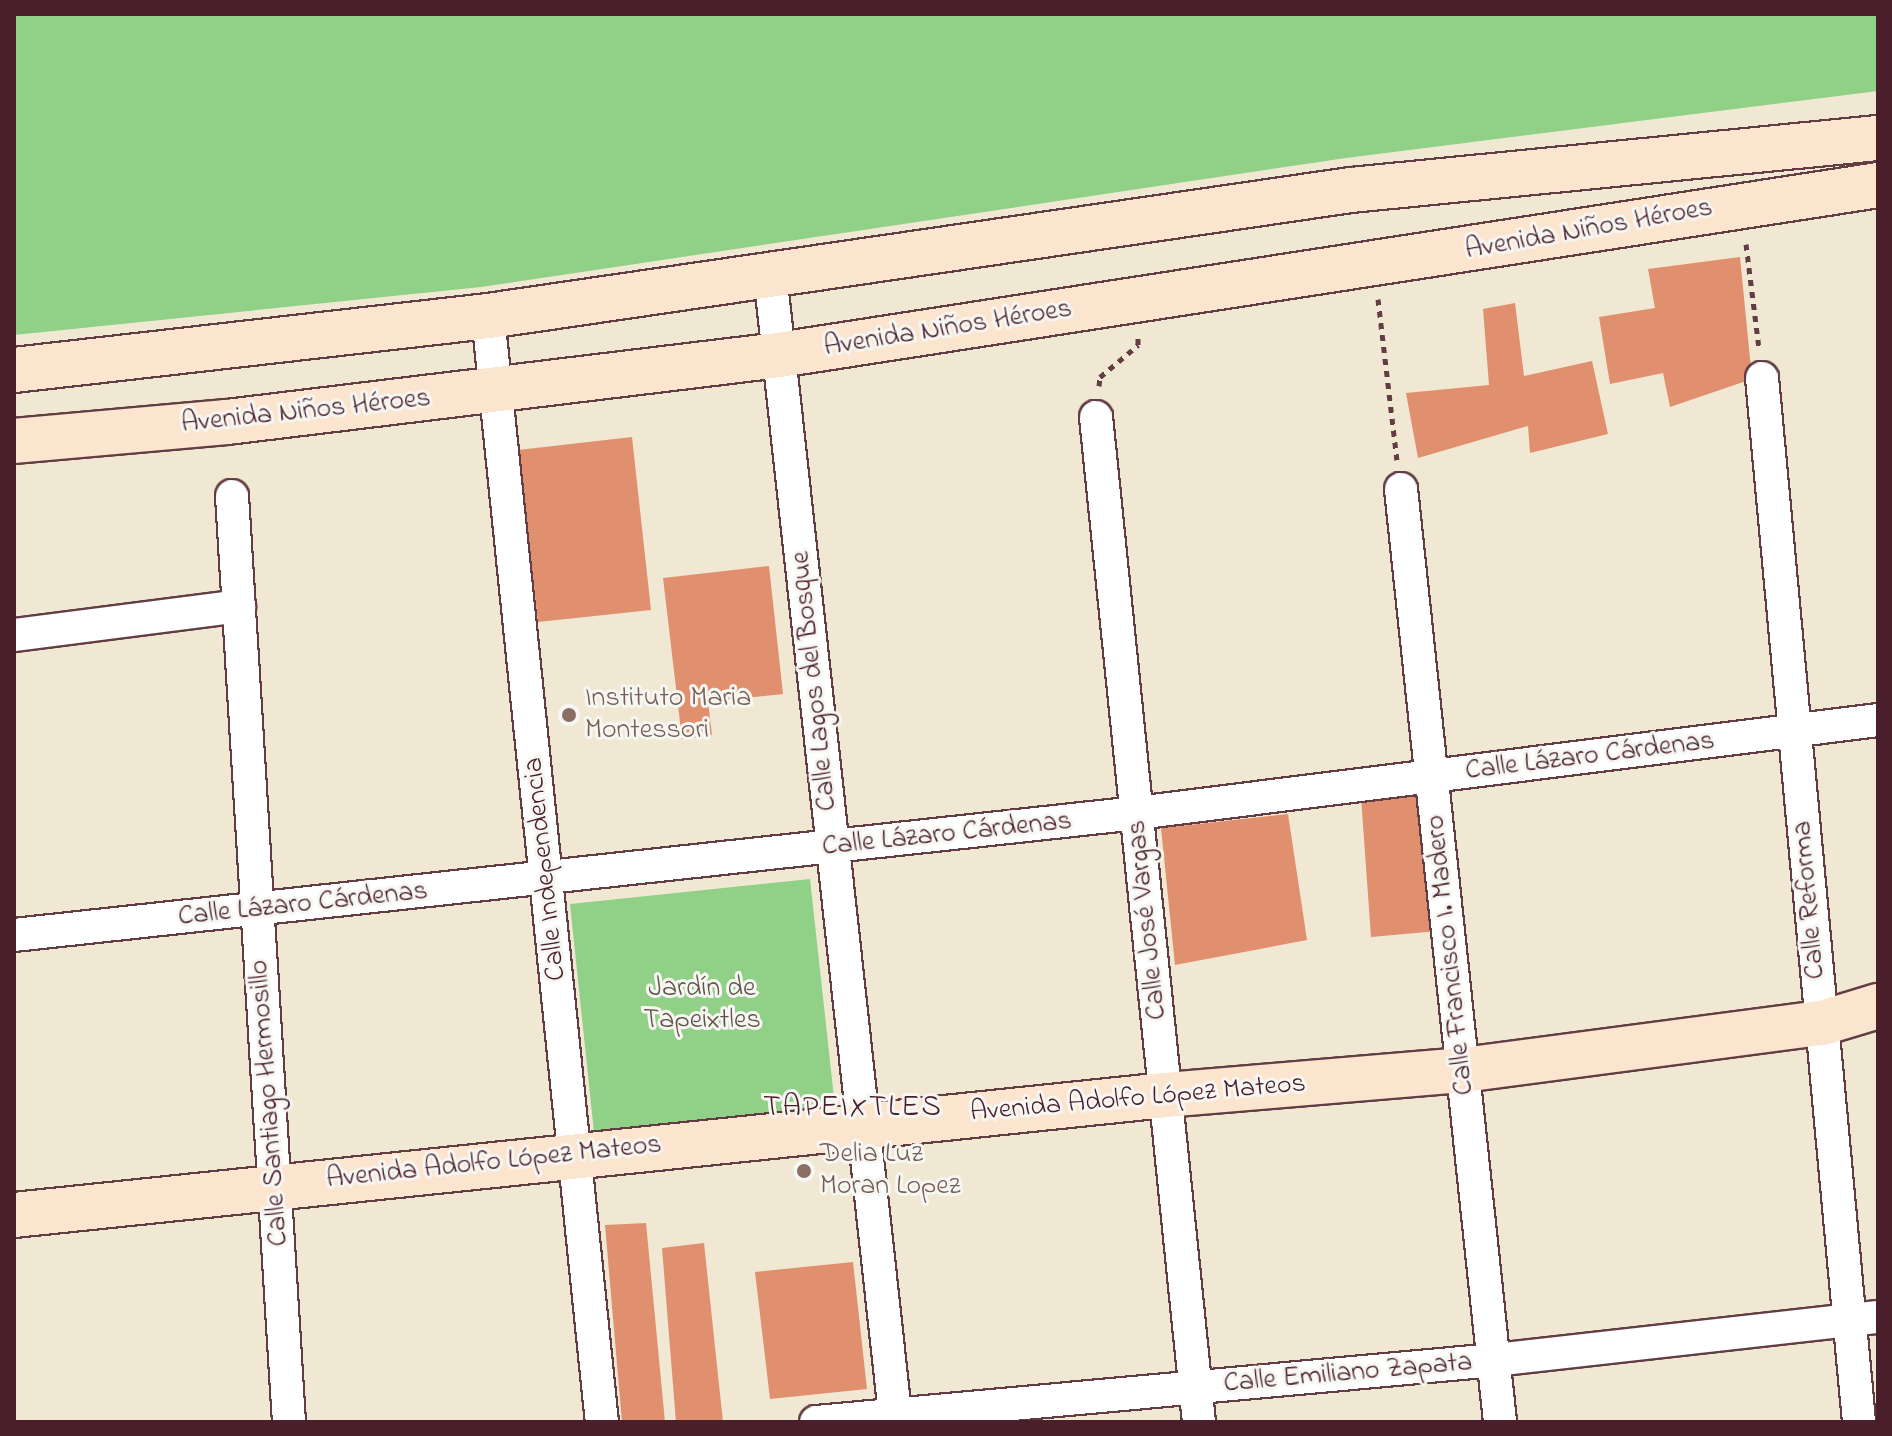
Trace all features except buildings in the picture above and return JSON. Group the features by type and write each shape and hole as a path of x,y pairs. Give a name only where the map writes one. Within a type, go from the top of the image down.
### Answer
{"main road":[{"name":"Avenida Niños Héroes","path":"14,370 488,316 1351,190 1878,138"},
{"name":"Avenida Niños Héroes","path":"14,441 496,391 779,355 1374,266 1878,185"},
{"name":"Avenida Adolfo López Mateos","path":"14,1215 275,1184 863,1125 1463,1070 1822,1023 1878,1006"}],"street":[{"name":"Calle Lagos del Bosque","path":"770,274 895,1418"},
{"name":"Calle Independencia","path":"488,316 602,1422"},
{"name":"Calle Reforma","path":"1762,378 1822,1023 1864,1318 1859,1422"},
{"name":"Calle José Vargas","path":"1096,417 1199,1422"},
{"name":"Calle Francisco I. Madero","path":"1401,489 1500,1422"},
{"name":"Calle Santiago Hermosillo","path":"232,496 289,1422"},
{"path":"14,635 239,606"},
{"name":"Calle Lázaro Cárdenas","path":"14,935 1137,813 1878,720"},
{"name":"Calle Emiliano Zapata","path":"816,1422 895,1418 1494,1360 1864,1318"}],"path":[{"path":"1742,205 1762,378"},
{"path":"1374,266 1401,489"},
{"path":"1096,417 1100,377 1138,345 1139,301"}],"green space":[{"path":"14,14 1878,14 1878,91 1346,158 481,287 14,335"},
{"name":"Jardín de Tapeixtles","path":"810,879 835,1107 594,1132 570,904"}],"place":[{"name":"Instituto Maria Montessori","path":"569,715"},
{"name":"Delia Luz Moran Lopez","path":"804,1171"}],"district":[{"name":"TAPEIXTLES","path":"853,1108"}]}
